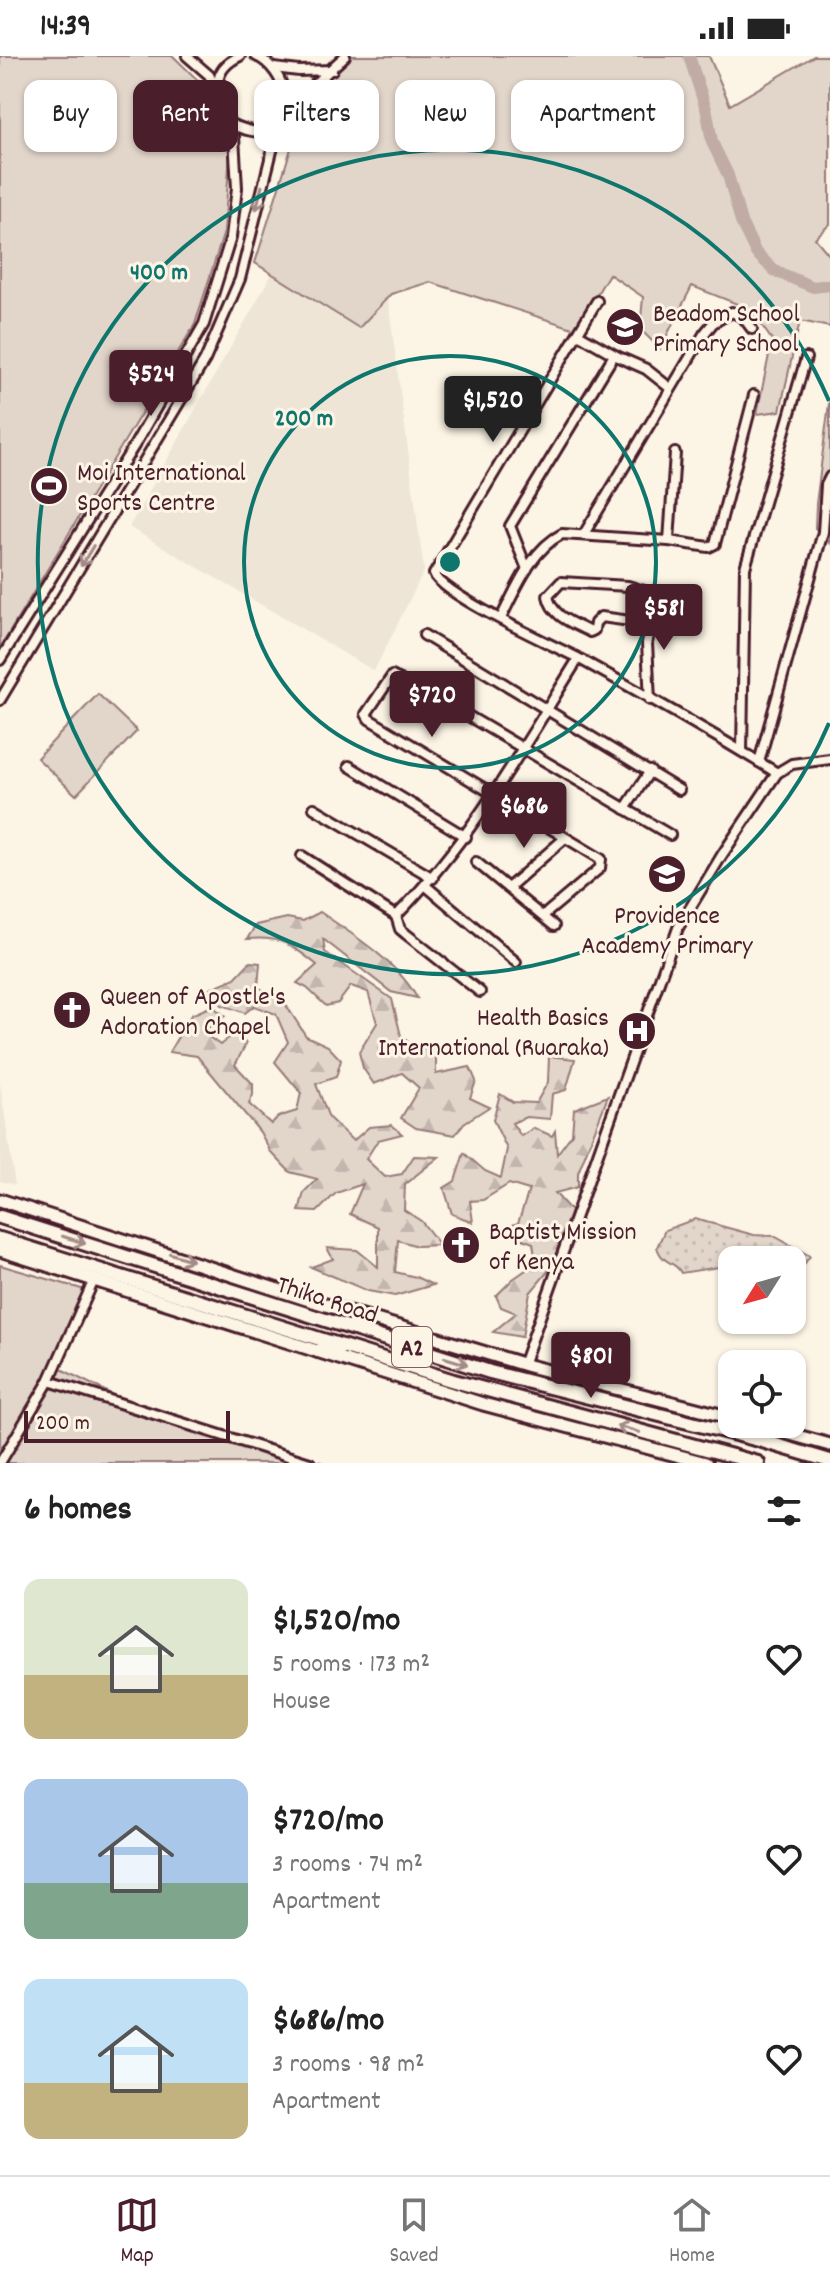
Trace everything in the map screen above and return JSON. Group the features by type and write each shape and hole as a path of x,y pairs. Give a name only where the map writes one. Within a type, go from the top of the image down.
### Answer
{"highway":[{"name":"Thika Road","path":"0,1217 490,1372 830,1461"},
{"name":"Thika Road","path":"0,1239 482,1389 758,1463"},
{"path":"318,1351 346,1348"},
{"path":"759,1440 830,1452"}],"main road":[{"name":"Thika Road","path":"0,1200 523,1365 718,1414"},
{"name":"Thika Road","path":"0,1250 483,1404 706,1463"},
{"path":"805,1438 830,1445"}],"street":[{"path":"187,56 212,80"},
{"path":"220,80 223,69 240,56"},
{"path":"256,56 274,68 332,70"},
{"path":"320,80 345,56"},
{"path":"274,68 280,80"},
{"path":"0,660 134,446 204,324 231,237 237,188 235,152"},
{"path":"0,700 205,360 240,279 272,152"},
{"path":"597,301 434,574 441,583 464,598 777,773"},
{"path":"584,534 691,352 713,323 732,312 743,317 752,329"},
{"path":"578,334 646,369 670,388"},
{"path":"527,569 510,526 615,355"},
{"path":"742,751 745,568 806,358"},
{"path":"501,618 527,569 556,538 566,534 709,547 715,544 754,395"},
{"path":"669,541 675,453"},
{"path":"759,762 823,532 826,485 830,477"},
{"path":"645,623 646,607 651,599 647,592 636,587 561,582 548,596 557,613 590,632 601,617 645,623 650,627 647,643 650,700"},
{"path":"424,635 679,790"},
{"path":"396,916 426,886 466,837 578,659"},
{"path":"543,916 602,865 601,859 369,719 366,714 386,682 395,676 670,835"},
{"path":"523,1365 673,939 716,865 777,773 792,764 830,759"},
{"path":"349,766 466,837"},
{"path":"625,809 650,771"},
{"path":"314,808 433,878"},
{"path":"508,888 565,838"},
{"path":"302,856 396,916 400,929 480,992"},
{"path":"476,862 554,926"},
{"path":"426,886 516,962"},
{"path":"0,1463 49,1381 94,1280"},
{"path":"49,1381 310,1463"}],"shaded area":[{"path":"316,196 380,238 424,571 374,671 129,527"},
{"path":"0,1083 15,1185 0,1181"}],"green space":[{"name":"Moi International Sports Centre","path":"0,56 173,56 198,80 133,80 133,152 230,152 224,232 195,324 0,648"},
{"path":"348,56 709,56 730,105 814,56 830,56 830,224 815,238 830,256 830,327 800,321 780,411 757,414 772,340 750,309 692,286 660,349 640,329 643,297 609,274 576,329 430,282 391,294 359,328 255,263 290,152 379,152 379,80 327,80"},
{"path":"830,396 830,543 815,528"},
{"path":"98,694 137,731 76,795 37,758"},
{"path":"320,912 374,950 409,985 417,998 391,992 323,939 325,952 392,999 401,1036 417,1049 436,1046 436,1074 470,1067 476,1081 470,1098 489,1107 464,1123 455,1135 416,1128 401,1118 419,1088 402,1073 374,1084 363,1068 359,1052 377,1023 368,992 351,986 338,1003 326,1006 297,983 317,965 277,940 247,939 256,925 287,918 303,921"},
{"path":"250,962 260,963 258,987 284,1002 306,1036 328,1046 341,1060 336,1077 316,1084 329,1118 353,1141 369,1127 392,1125 402,1134 378,1140 366,1159 385,1177 402,1174 414,1156 439,1157 405,1184 404,1210 421,1221 440,1245 417,1246 398,1240 395,1272 433,1285 395,1296 368,1291 311,1267 333,1259 327,1248 357,1250 378,1267 378,1227 350,1214 363,1184 336,1193 317,1212 299,1211 304,1192 317,1179 290,1172 270,1151 260,1132 197,1056 169,1052 191,1015 212,1006 225,1016 202,1032 220,1045 236,1032 246,1044 235,1065 253,1084 249,1104 271,1124 278,1117 297,1111 301,1093 275,1062 288,1042 276,1014 254,1006 245,1013 222,1005 207,990 235,978"},
{"path":"549,1056 575,1059 566,1090 552,1094 550,1119 526,1117 512,1123 521,1136 534,1128 552,1136 555,1131 557,1154 572,1134 574,1109 608,1096 578,1173 578,1187 555,1193 571,1211 550,1269 530,1293 522,1337 493,1332 516,1313 501,1307 496,1296 536,1263 533,1243 500,1230 518,1223 529,1190 509,1184 483,1200 470,1201 473,1222 452,1214 444,1188 455,1181 464,1153 485,1171 501,1178 507,1149 493,1120 500,1094 513,1102 536,1103 548,1082"},
{"path":"695,1219 754,1235 774,1236 792,1246 718,1246 718,1267 681,1273 662,1257 657,1247 665,1230"},
{"path":"0,1265 85,1290 53,1365 149,1413 324,1463 0,1463"}],"waterway":[{"path":"689,56 707,112 712,142 728,175 741,222 756,253 775,271 813,287 830,285"}],"place":[{"name":"Beadom School Primary School","path":"625,327"},
{"name":"Moi International Sports Centre","path":"49,486"},
{"name":"Providence Academy Primary","path":"667,874"},
{"name":"Queen of Apostle's Adoration Chapel","path":"72,1010"},
{"name":"Health Basics International (Ruaraka)","path":"637,1031"},
{"name":"Baptist Mission of Kenya","path":"461,1245"}]}
